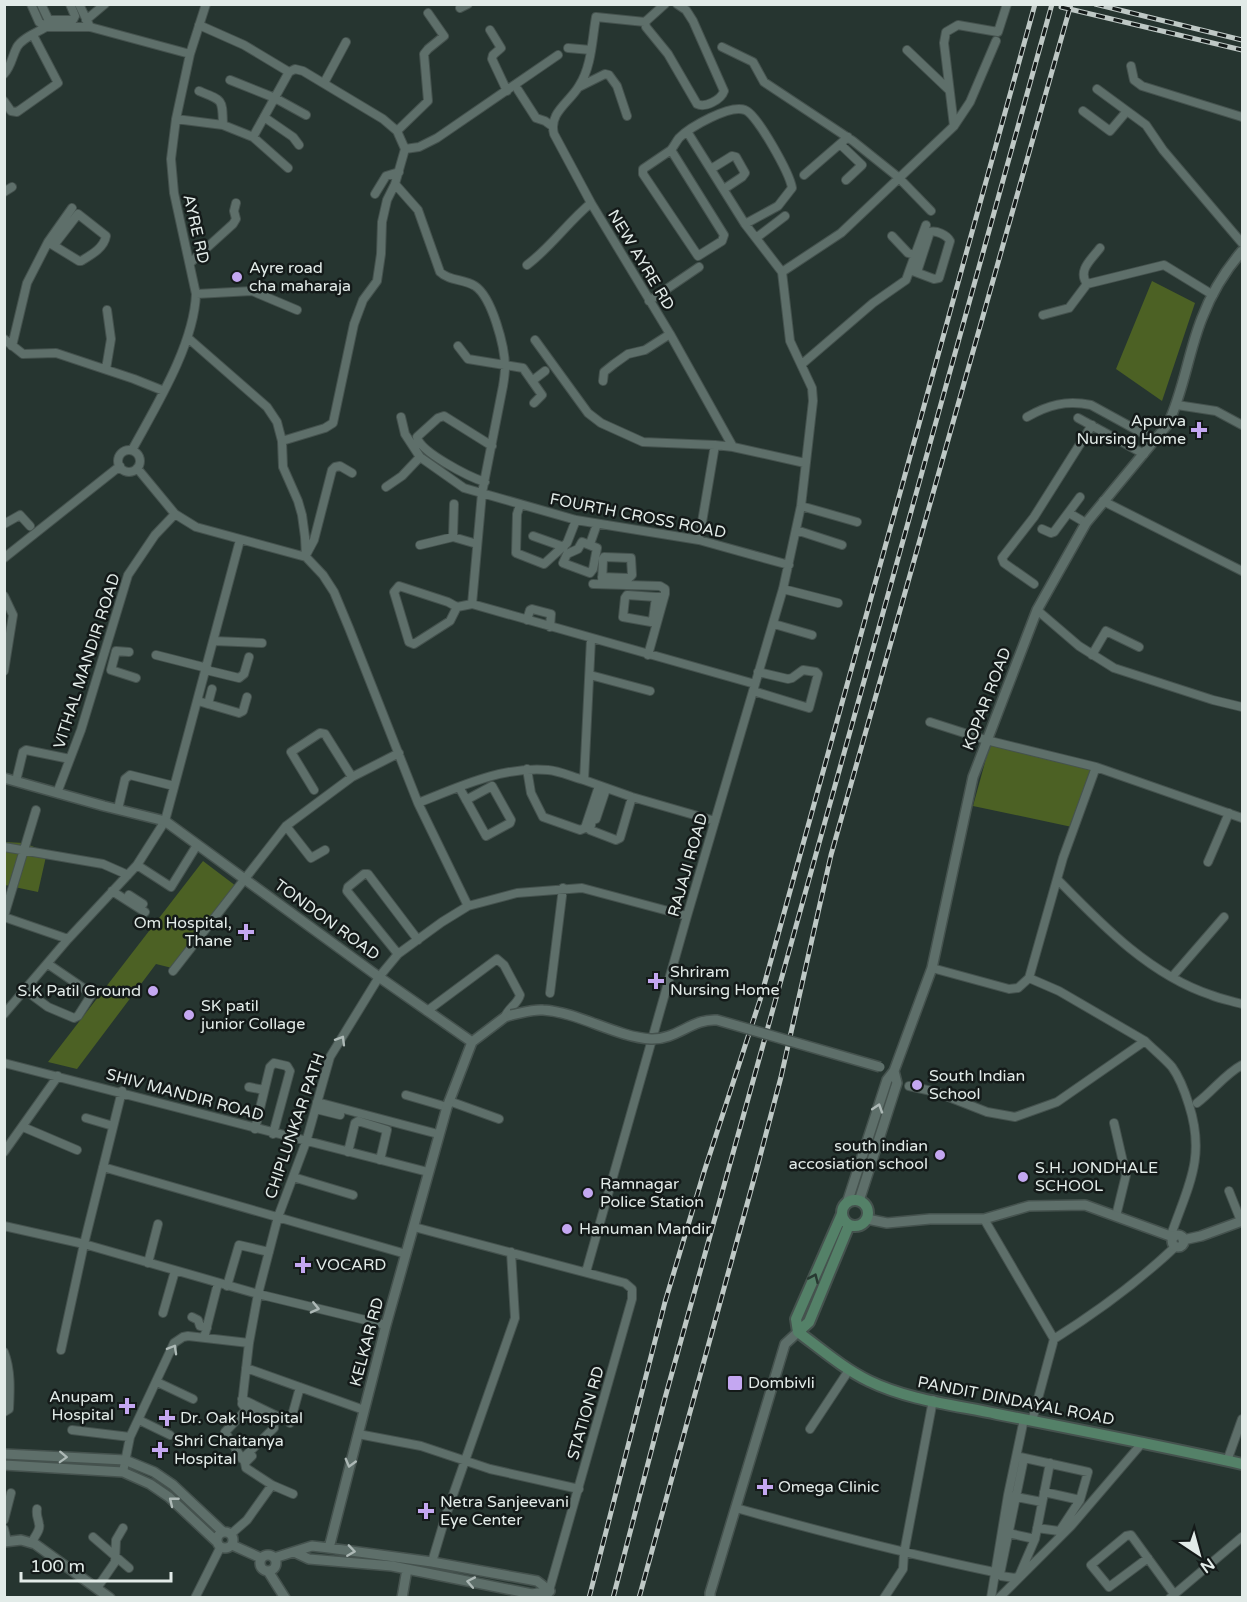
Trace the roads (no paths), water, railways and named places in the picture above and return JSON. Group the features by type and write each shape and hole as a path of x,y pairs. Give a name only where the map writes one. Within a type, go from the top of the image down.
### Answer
{"main road":[{"path":"798,1332 796,1319 844,1209 851,1201 859,1201 866,1206 867,1219 861,1225 849,1225"},
{"path":"798,1332 809,1322 849,1225 844,1209"},
{"name":"PANDIT DINDAYAL ROAD","path":"798,1332 849,1370 870,1382 903,1394 1242,1464"}],"street":[{"path":"31,4 39,22 88,24 190,54"},
{"path":"41,4 49,24"},
{"path":"4,74 10,68 17,47 49,24 73,20 75,16 70,4"},
{"path":"79,4 88,24"},
{"path":"88,24 105,4"},
{"name":"AYRE RD","path":"132,450 164,391 188,338 196,311 196,294 174,193 171,159 176,119 190,54 206,4"},
{"path":"518,90 536,118 552,126 558,111 579,87 584,77 596,17 645,22 665,4"},
{"path":"645,22 646,27 668,54 698,105 719,99 724,91 693,21 686,10 676,4"},
{"path":"954,126 944,43 946,32 958,25 995,32 1000,30 1007,4"},
{"path":"397,131 429,98 424,54 444,36 428,13"},
{"path":"199,25 244,45 289,72"},
{"path":"490,30 501,48 492,59 507,91"},
{"path":"4,101 11,111 17,112 58,82 33,35"},
{"path":"688,133 746,224 782,272 841,232 954,126 970,102 996,41"},
{"path":"324,83 346,42"},
{"path":"722,47 753,62 764,82 848,137 898,177 931,211"},
{"path":"568,48 591,50"},
{"path":"907,50 943,82 950,92"},
{"path":"405,149 419,147 437,138 558,55"},
{"path":"1131,66 1134,80 1142,86 1242,117"},
{"path":"253,136 289,72 295,69 303,71 383,119 397,131 405,149 395,184 387,200 382,222 381,254 376,281 363,300 354,324 333,423 325,428 282,441"},
{"path":"579,87 605,74 609,75 617,86 627,116"},
{"path":"230,80 275,98 306,115"},
{"path":"1097,89 1146,124 1163,150 1242,243"},
{"path":"199,91 220,100 223,125"},
{"path":"672,150 724,235 722,242 698,256 643,174 643,169 672,150 681,137 721,113 740,108 753,115 785,170 792,188 778,206 746,224"},
{"path":"1083,111 1110,131 1128,111"},
{"path":"264,117 293,137 299,146"},
{"path":"176,119 223,125 253,136 288,168"},
{"name":"NEW AYRE RD","path":"552,126 591,203 670,334 733,447"},
{"path":"804,175 848,137"},
{"path":"840,144 862,165 846,180"},
{"path":"711,169 732,156 736,157 745,173 723,189"},
{"path":"375,194 386,176 399,172"},
{"path":"395,184 418,210 444,276 477,287 493,312 505,365 482,493 472,604"},
{"path":"4,192 12,187"},
{"path":"190,263 233,224 236,219 234,211 236,203"},
{"path":"527,265 541,254 591,203"},
{"path":"12,346 27,283 72,208"},
{"path":"78,214 106,236 105,242 97,250 81,261 51,243 78,214"},
{"path":"756,238 785,216"},
{"path":"914,271 915,255 926,225"},
{"path":"802,364 873,303 906,280 914,271 930,232 946,236 950,241 939,278 934,279 914,271"},
{"path":"892,236 908,253 915,255"},
{"path":"1087,284 1084,279 1084,270 1100,248"},
{"name":"KOPAR ROAD","path":"859,1201 897,1083 894,1071 932,968 973,777 1037,610 1086,523 1168,424 1177,405 1202,318 1232,263 1242,251"},
{"path":"1043,315 1069,308 1087,284 1164,265 1213,295"},
{"path":"649,301 699,267"},
{"name":"RAJAJI ROAD","path":"586,1272 687,916 774,624 801,506 813,395 802,364 790,341 782,272"},
{"path":"196,294 252,291 297,310"},
{"path":"106,369 111,339 107,310"},
{"path":"603,381 604,372 614,363 628,354 645,351 670,334"},
{"path":"188,338 267,407 277,422 282,441 283,467 302,515 306,557"},
{"path":"4,339 23,354 56,353 164,391"},
{"path":"535,340 588,412 601,423 643,442 733,447 805,463"},
{"path":"458,346 468,359 505,365 519,370 532,381 542,397 534,403"},
{"path":"532,381 545,371"},
{"path":"1027,417 1042,409 1065,402 1082,403 1091,405 1155,440"},
{"path":"1177,405 1216,411 1242,425"},
{"path":"386,487 402,476 420,457 405,434 402,417"},
{"path":"485,482 443,461 421,445 417,436 438,418 444,417 492,446"},
{"path":"1078,418 1144,454"},
{"path":"1034,584 1004,563 1002,558 1034,517 1092,425"},
{"path":"699,540 715,445"},
{"path":"120,466 120,456 125,451 132,450 140,458 137,468"},
{"name":"FOURTH CROSS ROAD","path":"420,457 464,488 520,505 597,524 699,540 789,565"},
{"path":"120,466 128,471 137,468"},
{"path":"5,557 120,466"},
{"path":"306,557 314,540 332,470 340,466 352,473"},
{"path":"137,468 175,514 196,527 306,557 323,574 334,592 418,803 468,906"},
{"path":"1042,529 1054,532 1080,497"},
{"path":"1103,501 1242,571"},
{"path":"453,537 454,504"},
{"path":"520,505 517,514 516,553 544,564 564,547 570,538 576,519"},
{"path":"801,506 856,522"},
{"path":"1069,513 1086,523"},
{"name":"VITHAL MANDIR ROAD","path":"57,793 81,730 128,575 155,535 175,514"},
{"path":"4,524 20,515 30,526"},
{"path":"590,544 597,524"},
{"path":"796,530 842,545"},
{"path":"533,536 564,547"},
{"path":"420,545 453,537 477,544"},
{"path":"4,1014 68,939 137,865 165,820 240,540"},
{"path":"582,542 590,544 597,548 591,573 564,564 567,554 578,549 582,542"},
{"path":"604,557 631,558 632,575 629,578 599,582 604,557"},
{"path":"599,582 660,586 665,589 651,622 623,617 627,595 660,597"},
{"path":"457,607 450,621 414,644 409,642 394,592 399,586 457,607 472,604 648,655 754,688 808,708 818,674 816,672 803,670 788,679 758,672"},
{"path":"783,589 838,603"},
{"path":"4,596 13,615 4,671"},
{"path":"648,655 660,597"},
{"path":"527,620 532,609 551,614 550,627"},
{"path":"1037,610 1079,646 1114,668 1242,707"},
{"path":"774,624 812,635"},
{"path":"1092,654 1106,631 1139,647"},
{"path":"584,780 591,639"},
{"path":"214,641 262,644"},
{"path":"129,652 116,650 112,672 136,678"},
{"path":"156,656 239,678 244,674 249,657"},
{"path":"101,659 113,662"},
{"path":"590,675 650,691"},
{"path":"208,704 212,689"},
{"path":"198,701 242,712 247,697"},
{"path":"930,722 986,740 1096,767 1242,818"},
{"path":"314,790 291,752 320,733 325,734 352,777"},
{"path":"16,781 23,752 26,750 70,759"},
{"path":"172,971 286,826 352,777 399,753"},
{"path":"932,968 1010,989 1018,988 1029,978 1063,858 1096,767"},
{"path":"527,769 531,793 543,817 580,830 585,828 602,788"},
{"path":"418,803 511,770 550,770 602,788 715,821"},
{"path":"118,809 125,779 130,776 174,786"},
{"path":"4,778 165,820"},
{"path":"459,787 466,800 486,836 510,823 511,820 492,786 466,800"},
{"path":"602,788 596,819 592,820 590,830 616,840 620,838 632,797"},
{"path":"36,810 4,916 68,939"},
{"path":"1208,862 1229,813"},
{"name":"TONDON ROAD","path":"165,820 379,977 472,1042"},
{"path":"286,826 311,858 325,850"},
{"path":"137,865 171,887 197,845"},
{"path":"4,847 103,864 128,875"},
{"path":"398,954 347,891 348,887 364,874 368,874 418,940"},
{"path":"1058,880 1132,950 1172,977 1211,995 1242,1004"},
{"path":"550,993 563,888"},
{"name":"CHIPLUNKAR PATH","path":"242,1399 258,1294 278,1217 306,1142 330,1057 379,977 398,954 468,906 517,893 582,888 687,916"},
{"path":"114,890 144,908"},
{"path":"1172,977 1224,917"},
{"path":"428,1011 497,959 504,965 520,995 507,1012 508,1016"},
{"path":"26,990 48,1007 74,1018 78,1016 92,994 48,964"},
{"path":"991,1598 994,1572 1028,1420 1054,1339 1092,1315 1153,1269 1176,1239 1196,1160 1196,1133 1184,1088 1172,1067 1145,1041 1059,991 1029,978"},
{"path":"472,1042 508,1016 527,1011 550,1011 637,1037 653,1039 677,1034 704,1020 717,1020 894,1071 887,1080 844,1209"},
{"path":"909,1086 936,1092 987,1113 1015,1117 1057,1102 1145,1041"},
{"name":"KELKAR RD","path":"329,1548 438,1134 472,1042"},
{"name":"SHIV MANDIR ROAD","path":"4,1063 122,1091 273,1134 428,1172"},
{"path":"255,1129 264,1090 274,1063 289,1068 290,1071 273,1134"},
{"path":"1197,1102 1213,1090 1228,1073 1242,1065"},
{"path":"4,1152 58,1076"},
{"path":"249,1087 264,1090"},
{"path":"61,1350 122,1091"},
{"path":"406,1095 483,1109 499,1119"},
{"path":"317,1106 340,1115"},
{"path":"317,1106 438,1134"},
{"path":"86,1118 113,1126"},
{"path":"345,1152 352,1119"},
{"path":"345,1152 355,1123 358,1121 387,1130 380,1160"},
{"path":"1114,1123 1126,1175 1116,1216"},
{"path":"23,1127 77,1150"},
{"path":"103,1167 406,1254"},
{"path":"293,1177 353,1195"},
{"path":"867,1219 887,1223 930,1219 984,1219 1029,1206 1084,1205 1176,1239 1201,1236 1242,1221 1229,1191"},
{"path":"984,1219 1054,1339"},
{"path":"148,1263 158,1224"},
{"path":"4,1226 84,1245 258,1294 386,1325"},
{"path":"414,1227 586,1272"},
{"path":"204,1338 239,1245 269,1252"},
{"path":"432,1562 515,1318 512,1252"},
{"path":"163,1313 175,1271"},
{"name":"STATION RD","path":"548,1594 632,1299 632,1289 625,1282 586,1272"},
{"path":"192,1317 198,1320 200,1326 207,1328"},
{"path":"711,1596 786,1344 798,1332"},
{"path":"123,1472 130,1437 174,1343 188,1336 249,1343"},
{"path":"4,1412 8,1412 9,1409 5,1357"},
{"path":"246,1368 364,1410"},
{"path":"810,1429 849,1370"},
{"path":"157,1382 193,1399"},
{"path":"290,1424 300,1387"},
{"path":"242,1399 242,1404 246,1409 251,1409 275,1425 242,1459 225,1432 246,1409"},
{"path":"242,1399 281,1418"},
{"path":"884,1598 903,1569 904,1553 933,1400"},
{"path":"1227,1461 1242,1419"},
{"path":"139,1420 170,1435"},
{"path":"72,1430 130,1437"},
{"path":"278,1430 245,1463 246,1468 272,1485 293,1494"},
{"path":"358,1434 421,1446 490,1469 579,1489"},
{"path":"999,1598 1071,1526 1143,1442"},
{"path":"4,1454 126,1460 154,1472 173,1485 227,1533 233,1540 232,1545"},
{"path":"1020,1457 1088,1472 1080,1500 1060,1530 1037,1528"},
{"path":"1012,1496 1000,1574 1015,1578 1018,1577 1035,1539 1050,1464"},
{"path":"4,1465 123,1472 150,1484 169,1497 225,1549 232,1545"},
{"path":"195,1598 218,1544 218,1535 227,1533 247,1520 272,1485"},
{"path":"1044,1492 1080,1500"},
{"path":"4,1520 11,1493"},
{"path":"1012,1496 1042,1502"},
{"path":"736,1508 904,1553 994,1572"},
{"path":"32,1542 39,1529 37,1509"},
{"path":"97,1588 113,1567 116,1538 123,1528"},
{"path":"4,1529 6,1541 32,1542 110,1598"},
{"path":"1008,1533 1035,1539"},
{"path":"1148,1558 1108,1587 1091,1565 1128,1534 1131,1535 1148,1558 1172,1596 1242,1537"},
{"path":"93,1537 129,1568"},
{"path":"232,1545 261,1558"},
{"path":"274,1558 312,1546 329,1548 432,1562 537,1581 548,1594"},
{"path":"294,1552 309,1559 392,1566 532,1594 548,1594"},
{"path":"261,1558 269,1554 274,1558 275,1567 268,1571"},
{"path":"261,1558 260,1566 263,1570 268,1571 285,1598"},
{"path":"402,1598 407,1569"}],"railway":[{"path":"589,1598 665,1302 704,1172 760,1000 1035,4"},
{"path":"613,1598 665,1398 1052,4"},
{"path":"639,1598 781,1077 831,855 1071,4"},
{"path":"1095,4 1242,40"},
{"path":"1061,7 1242,50"}],"place":[{"name":"Ayre road cha maharaja","path":"237,277"},
{"name":"Apurva Nursing Home","path":"1199,430"},
{"name":"Om Hospital, Thane","path":"246,932"},
{"name":"Shriram Nursing Home","path":"656,981"},
{"name":"S.K Patil Ground","path":"153,991"},
{"name":"SK patil junior Collage","path":"189,1015"},
{"name":"South Indian School","path":"917,1085"},
{"name":"south indian accosiation school","path":"940,1155"},
{"name":"S.H. JONDHALE SCHOOL","path":"1023,1177"},
{"name":"Ramnagar Police Station","path":"588,1193"},
{"name":"Hanuman Mandir","path":"567,1229"},
{"name":"VOCARD","path":"303,1265"},
{"name":"Dombivli","path":"735,1383"},
{"name":"Anupam Hospital","path":"127,1406"},
{"name":"Dr. Oak Hospital","path":"167,1418"},
{"name":"Shri Chaitanya Hospital","path":"160,1450"},
{"name":"Omega Clinic","path":"765,1487"},
{"name":"Netra Sanjeevani Eye Center","path":"426,1511"}]}
